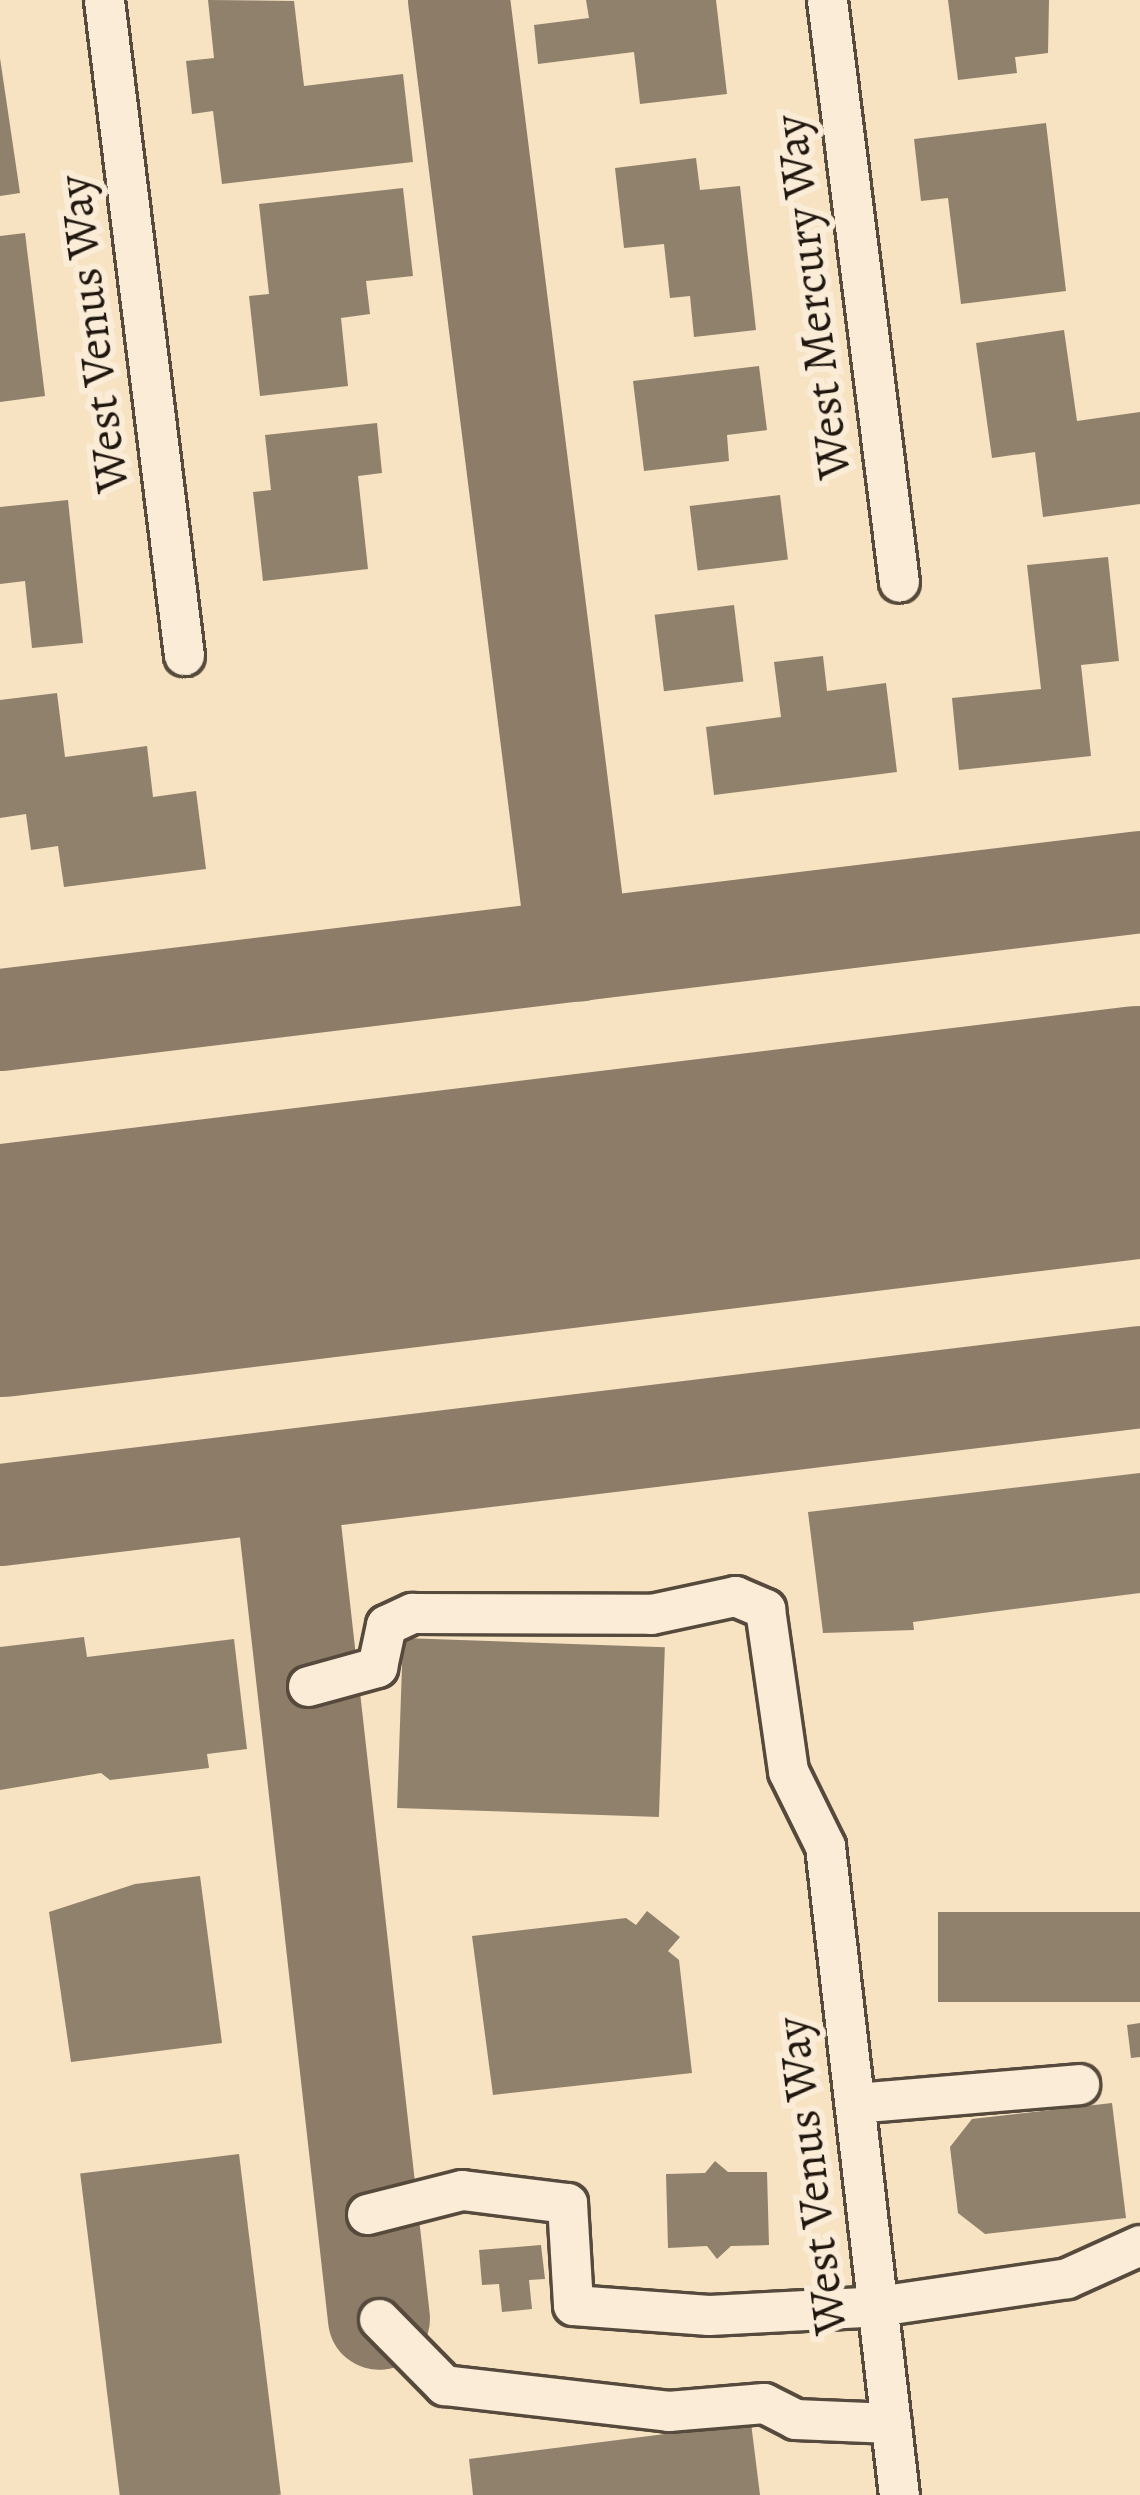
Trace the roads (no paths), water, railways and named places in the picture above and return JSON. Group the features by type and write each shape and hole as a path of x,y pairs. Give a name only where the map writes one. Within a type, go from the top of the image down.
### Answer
{"street":[{"name":"West Venus Way","path":"104,0 184,655"},
{"name":"West Mercury Way","path":"827,0 899,583"},
{"name":"West Venus Way","path":"308,1686 377,1667 386,1625 412,1613 651,1614 735,1596 765,1609 788,1771 825,1846 899,2495"},
{"path":"854,2103 1079,2084"},
{"path":"367,2214 462,2190 566,2203 573,2305 709,2314 878,2306 1067,2278 1140,2245"},
{"path":"379,2319 445,2385 668,2411 764,2403 794,2419 891,2423"}]}
